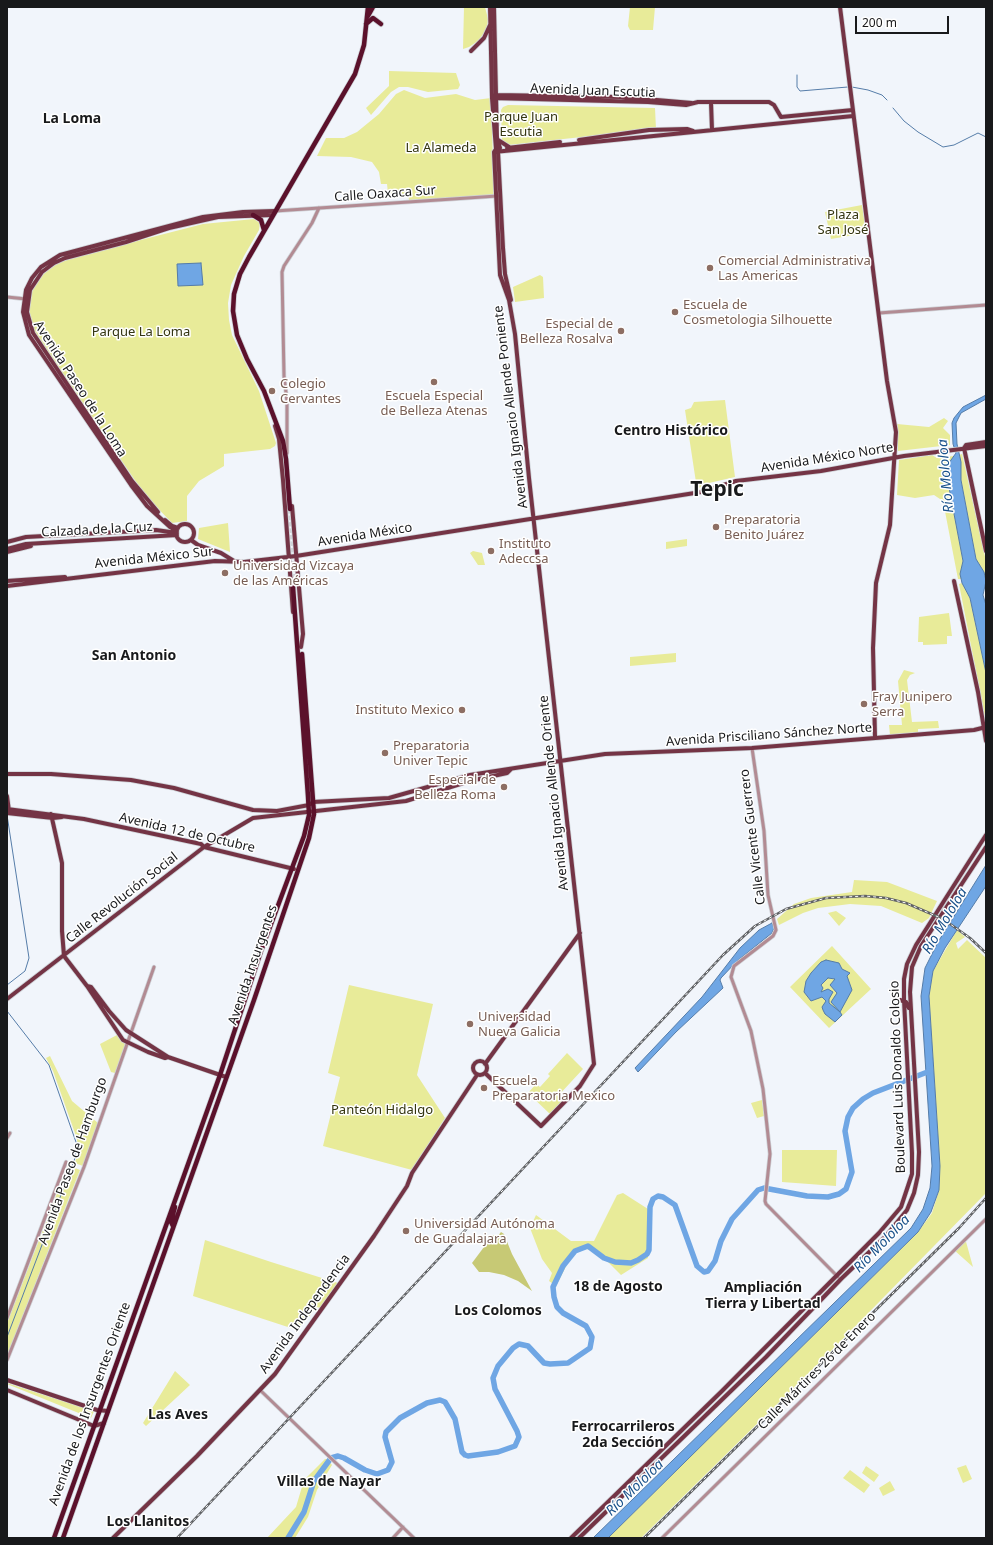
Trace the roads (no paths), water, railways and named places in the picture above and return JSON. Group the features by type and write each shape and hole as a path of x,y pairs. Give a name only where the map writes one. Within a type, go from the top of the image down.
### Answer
{"highway":[{"path":"366,24 373,7"},
{"path":"287,510 286,459 280,434 269,405 237,335 233,311 234,294 240,274 263,232 356,74 364,45 368,8"},
{"path":"366,24 374,18 381,24"},
{"path":"253,215 261,220 263,232"},
{"name":"Avenida Insurgentes","path":"154,1280 226,1077 308,838 311,807 300,647 294,586"},
{"name":"Avenida Insurgentes","path":"147,1278 220,1075 257,964 304,836 311,807"},
{"path":"196,1162 194,1155 204,1126 202,1122"},
{"path":"189,1159 196,1162"},
{"path":"173,1226 171,1222 176,1203 175,1200"},
{"path":"162,1236 169,1239"},
{"path":"147,1278 154,1280"},
{"name":"Avenida de los Insurgentes Oriente","path":"54,1538 147,1278"},
{"name":"Avenida de los Insurgentes Oriente","path":"64,1538 154,1280"}],"main road":[{"name":"Avenida Ignacio Allende Poniente","path":"490,7 497,150"},
{"name":"Avenida Ignacio Allende Poniente","path":"494,7 494,97 497,104 498,196 505,274 515,334 534,520"},
{"path":"840,7 887,381 896,432 890,525 876,583 873,648 875,738"},
{"path":"471,51 484,38 491,23"},
{"name":"Avenida Juan Escutia","path":"494,97 502,99 648,102 686,105 692,103"},
{"name":"Avenida Juan Escutia","path":"494,97 635,98 692,103 769,102 774,105 781,117 853,110"},
{"path":"497,104 502,99"},
{"path":"711,102 712,130"},
{"path":"497,150 853,116"},
{"path":"497,150 649,130 687,129 694,131"},
{"path":"497,139 509,148"},
{"name":"Avenida Paseo de la Loma","path":"177,532 143,501 84,418 29,335 23,312 29,284 35,273 46,263 60,255 202,217 243,212 274,213"},
{"name":"Avenida Paseo de la Loma","path":"26,299 34,282 42,272 59,260 171,228 218,217 274,213"},
{"name":"Avenida Insurgentes","path":"269,405 280,445 287,510 288,557 295,638 300,647"},
{"name":"Avenida México Norte","path":"962,448 966,445 986,442"},
{"name":"Avenida México Norte","path":"445,533 534,520 701,492 736,481 895,461 962,448 986,446"},
{"path":"962,448 986,551"},
{"path":"287,453 298,581"},
{"name":"Avenida Ignacio Allende Oriente","path":"485,1073 541,1126 580,1086 594,1064 534,520"},
{"path":"191,540 194,533 192,527 184,524 177,532 182,541 191,540 198,545 213,550 235,562"},
{"name":"Calzada de la Cruz","path":"7,543 36,537 156,530 177,532"},
{"name":"Calzada de la Cruz","path":"7,549 19,545 177,532"},
{"path":"98,533 99,539"},
{"name":"Avenida México","path":"288,557 377,542 445,533"},
{"path":"7,552 48,543"},
{"path":"213,550 219,556 215,561"},
{"name":"Avenida México Sur","path":"8,583 60,577 69,578 215,561 235,562 288,557"},
{"path":"290,580 295,577 298,581"},
{"name":"Avenida Insurgentes","path":"298,581 302,638 300,647"},
{"path":"954,581 978,692 986,741"},
{"name":"Avenida Prisciliano Sánchez Norte","path":"511,769 605,754 752,748 984,729"},
{"path":"7,774 87,776 149,782 253,810 277,811 389,798 465,776 506,768 511,769"},
{"path":"311,807 406,801 470,781 507,773 511,769"},
{"path":"7,796 8,812"},
{"name":"Calle Revolución Social","path":"7,998 64,956 204,847 253,818 278,816 311,807"},
{"name":"Avenida 12 de Octubre","path":"8,812 70,816 200,844 204,847 298,870"},
{"path":"52,816 62,863 62,931 64,956 87,986 118,1034 128,1044 164,1058 168,1057 226,1077"},
{"name":"Boulevard Luis Donaldo Colosio","path":"571,1538 658,1454 892,1219 905,1198 912,1174 909,1086 902,1000 904,979 910,956 986,835"},
{"name":"Boulevard Luis Donaldo Colosio","path":"579,1538 766,1357 841,1279 897,1224 911,1202 918,1175 919,1152 910,980 917,955 986,847"},
{"path":"485,1064 580,932"},
{"path":"87,986 91,987 108,1011 131,1034 149,1046 165,1053 168,1057"},
{"path":"902,1000 908,1004 911,1020"},
{"path":"480,1062 485,1064 487,1070 485,1073 478,1075 474,1070 475,1064 480,1062"},
{"name":"Avenida Independencia","path":"113,1538 260,1391 292,1353 374,1236 407,1186 415,1167 478,1075"},
{"path":"7,1380 100,1411 108,1411"},
{"path":"7,1390 94,1426 104,1423"},
{"path":"658,1454 662,1458"}],"street":[{"name":"Calle Oaxaca Sur","path":"274,213 319,208 498,196"},
{"path":"287,453 287,401 284,376 282,272 284,266 312,223 319,208"},
{"path":"7,297 26,299"},
{"path":"879,313 986,305"},
{"name":"Calle Vicente Guerrero","path":"752,748 764,832 768,895 775,924 775,933 734,966 731,973 752,1031 763,1089 770,1154 766,1204 836,1275"},
{"name":"Avenida Paseo de Hamburgo","path":"7,1360 84,1168 154,967"},
{"path":"7,1138 10,1133"},
{"path":"7,1318 66,1162"},
{"name":"Calle Mártires 26 de Enero","path":"662,1538 986,1219"},
{"path":"836,1275 841,1279"},
{"path":"260,1391 414,1538"},
{"path":"393,1538 403,1527"}],"water":[{"path":"201,263 203,285 178,286 177,264"},
{"path":"986,395 986,399 961,413 956,423 957,444 961,462 961,480 976,559 984,572 986,581 983,595 986,605 986,673 970,598 962,583 960,574 963,561 946,467 956,453 953,444 952,423 954,418 963,407"},
{"path":"986,865 986,886 945,948 933,971 929,996 940,1166 939,1190 931,1212 918,1232 608,1538 593,1538 911,1228 923,1209 930,1188 932,1166 921,996 925,968 938,942"},
{"path":"772,923 774,928 772,933 737,961 721,978 720,980 723,988 676,1032 638,1072 635,1068 702,997 740,948 759,930"},
{"path":"826,960 839,963 842,969 850,973 847,976 852,990 840,1012 842,1015 835,1022 825,1014 822,1007 826,1001 822,997 811,1001 804,992 806,981 821,962","holes":["828,978 835,979 830,985 837,993 831,1002 840,1012 829,1003 829,999 833,992 828,989 821,992 823,988 821,985"]}],"waterway":[{"path":"797,75 797,87 800,91 848,87"},
{"path":"852,87 868,90 882,95 887,100"},
{"path":"893,108 904,121 918,132 943,147 954,145 978,133 986,137"},
{"path":"7,815 29,958 25,971 7,985"},
{"path":"7,1011 49,1065 77,1145 75,1158 7,1337"},
{"path":"288,1538 304,1512 314,1481 331,1458 338,1456 344,1458 365,1470 377,1474 388,1470 392,1462 385,1437 386,1432 400,1418 427,1403 440,1400 445,1402 455,1419 462,1452 465,1455 468,1456 498,1452 515,1446 519,1437 517,1431 495,1389 493,1378 498,1366 513,1348 519,1344 528,1346 544,1363 550,1364 568,1363 590,1348 592,1337 586,1326 563,1313 557,1307 554,1297 553,1287 563,1266 575,1251 588,1246 604,1258 615,1262 631,1263 638,1260 647,1254 649,1250 650,1207 653,1199 658,1196 663,1197 675,1205 697,1266 704,1272 708,1271 715,1261 721,1241 732,1219 758,1190 764,1188 807,1196 828,1197 839,1194 846,1189 852,1172 845,1131 848,1117 853,1108 873,1093 930,1071"}],"tunnel":[{"path":"290,509 296,586"}],"railway":[{"path":"177,1538 723,955 755,926 786,909 826,898 865,896 886,898 906,903 943,919 970,938 986,953"},
{"path":"644,1538 959,1228 986,1198"}],"place":[{"name":"Comercial Administrativa Las Americas","path":"710,268"},
{"name":"Escuela de Cosmetologia Silhouette","path":"675,312"},
{"name":"Especial de Belleza Rosalva","path":"621,331"},
{"name":"Escuela Especial de Belleza Atenas","path":"434,382"},
{"name":"Colegio Cervantes","path":"272,391"},
{"name":"Preparatoria Benito Juárez","path":"716,527"},
{"name":"Instituto Adeccsa","path":"491,551"},
{"name":"Universidad Vizcaya de las Américas","path":"225,573"},
{"name":"Fray Junipero Serra","path":"864,704"},
{"name":"Instituto Mexico","path":"462,710"},
{"name":"Preparatoria Univer Tepic","path":"385,753"},
{"name":"Especial de Belleza Roma","path":"504,787"},
{"name":"Universidad Nueva Galicia","path":"470,1024"},
{"name":"Escuela Preparatoria Mexico","path":"484,1088"},
{"name":"Universidad Autónoma de Guadalajara","path":"406,1231"}],"district":[{"name":"La Loma","path":"72,119"},
{"name":"Centro Histórico","path":"671,431"},
{"name":"Tepic","path":"717,490"},
{"name":"San Antonio","path":"134,656"},
{"name":"18 de Agosto","path":"618,1287"},
{"name":"Ampliación Tierra y Libertad","path":"763,1296"},
{"name":"Los Colomos","path":"498,1311"},
{"name":"Las Aves","path":"178,1415"},
{"name":"Ferrocarrileros 2da Sección","path":"623,1436"},
{"name":"Villas de Nayar","path":"329,1482"},
{"name":"Los Llanitos","path":"148,1522"}],"park label":[{"name":"Parque Juan Escutia","path":"521,124"},
{"name":"La Alameda","path":"441,148"},
{"name":"Plaza San José","path":"843,222"},
{"name":"Parque La Loma","path":"141,332"},
{"name":"Panteón Hidalgo","path":"382,1110"}],"water label":[{"name":"Río Mololoa","path":"946,476"},
{"name":"Río Mololoa","path":"945,921"},
{"name":"Río Mololoa","path":"882,1244"},
{"name":"Río Mololoa","path":"635,1488"}]}
